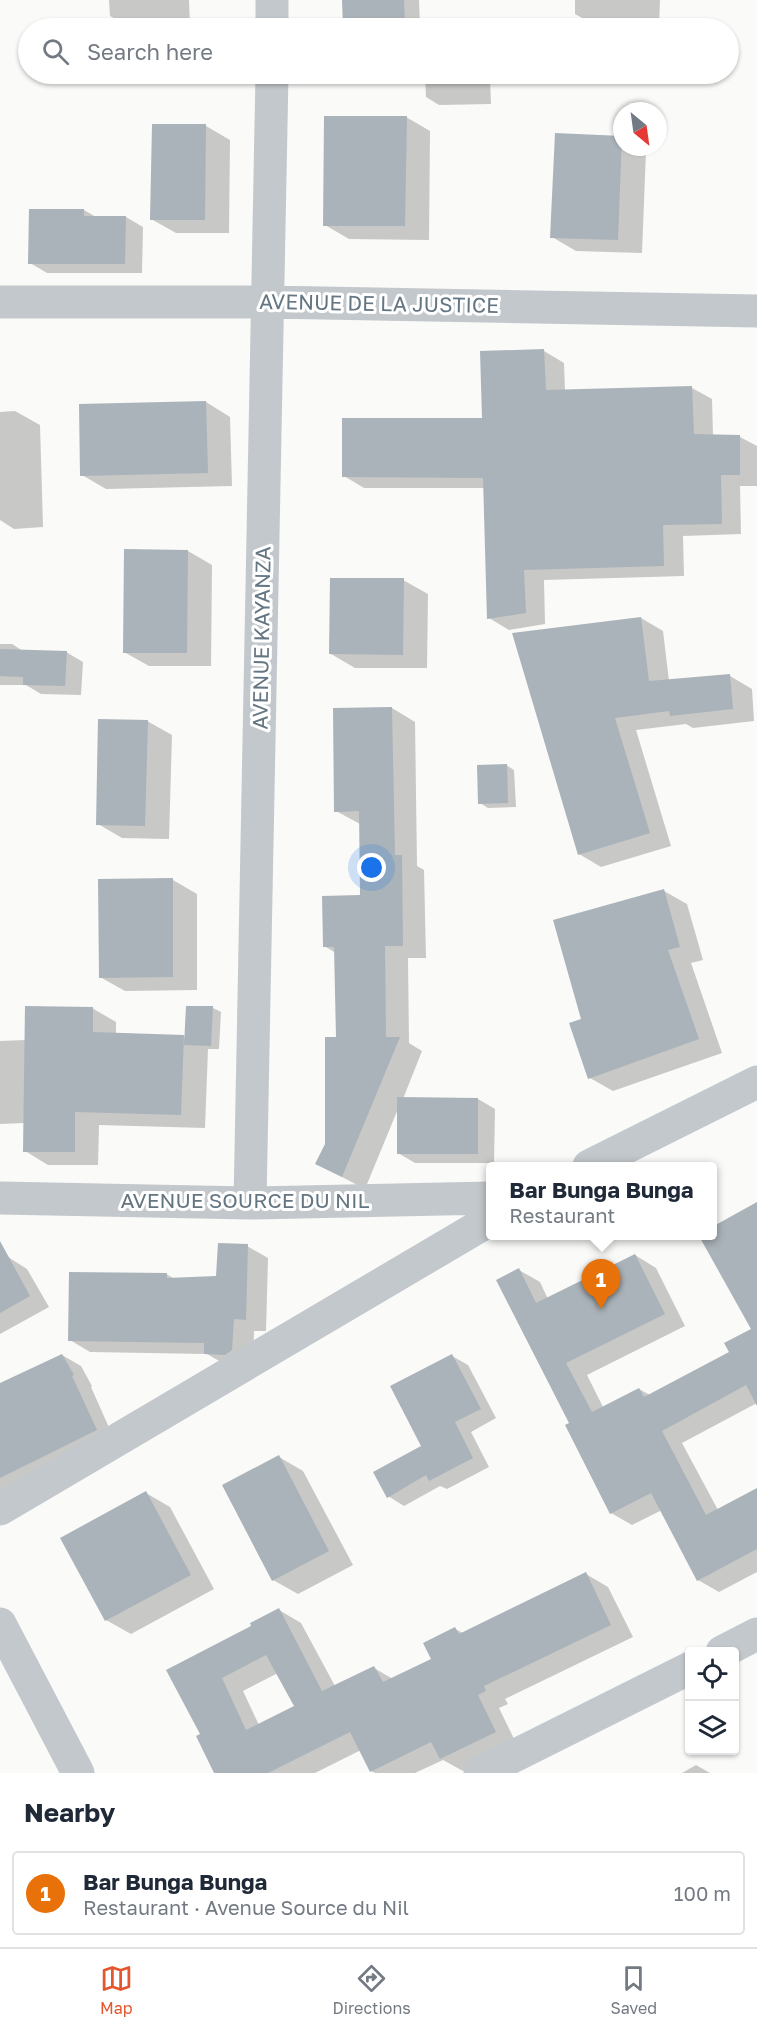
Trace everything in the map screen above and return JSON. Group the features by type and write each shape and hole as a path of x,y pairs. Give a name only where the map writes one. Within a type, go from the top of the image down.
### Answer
{"street":[{"path":"272,0 272,18"},
{"name":"AVENUE KAYANZA","path":"250,1203 272,84"},
{"name":"AVENUE DE LA JUSTICE","path":"0,302 269,302 757,311"},
{"path":"599,1162 757,1082"},
{"name":"AVENUE SOURCE DU NIL","path":"0,1198 250,1203 486,1198"},
{"path":"0,1509 486,1222"},
{"path":"0,1624 78,1773"},
{"path":"732,1647 757,1634"},
{"path":"480,1773 685,1670"}],"building":[{"path":"342,0 404,0 405,18 343,18"},
{"path":"324,116 407,116 405,226 323,226"},
{"path":"152,124 206,124 205,220 150,220"},
{"path":"555,133 613,136 613,156 621,156 618,240 550,238"},
{"path":"29,209 84,209 84,216 126,216 125,264 28,264"},
{"path":"544,349 546,390 692,386 694,434 740,435 740,475 721,475 722,524 663,525 664,566 524,570 526,613 487,619 483,478 342,477 342,418 482,418 480,351"},
{"path":"206,401 208,473 80,476 79,404"},
{"path":"124,549 188,550 187,653 123,653"},
{"path":"330,578 404,578 403,655 329,654"},
{"path":"641,617 649,681 730,674 733,709 670,716 669,711 615,718 650,833 578,855 512,633"},
{"path":"0,649 67,651 65,686 23,685 23,677 0,676"},
{"path":"392,707 395,855 402,855 403,946 385,946 386,1037 400,1037 342,1177 315,1164 325,1144 325,1037 336,1037 334,947 323,947 322,896 360,895 359,811 334,812 333,708"},
{"path":"98,719 148,720 145,826 96,825"},
{"path":"507,764 508,803 478,804 477,765"},
{"path":"173,878 173,977 99,978 98,879"},
{"path":"664,889 680,947 668,950 699,1039 588,1079 569,1023 581,1019 553,920"},
{"path":"25,1006 93,1007 93,1032 184,1035 181,1115 75,1112 75,1152 23,1152"},
{"path":"186,1006 213,1006 211,1046 184,1045"},
{"path":"397,1097 478,1098 478,1154 397,1154"},
{"path":"757,1202 757,1406 746,1385 662,1431 706,1515 757,1488 757,1549 697,1581 651,1493 610,1514 565,1425 569,1423 496,1280 519,1268 536,1303 635,1254 665,1314 566,1363 592,1412 639,1388 644,1397 729,1352 724,1343 751,1329 701,1240 717,1240 717,1224"},
{"path":"0,1241 30,1296 0,1313"},
{"path":"218,1243 248,1244 246,1320 234,1319 232,1350 225,1355 204,1354 204,1343 68,1341 69,1272 167,1273 167,1278 216,1276"},
{"path":"62,1354 74,1375 72,1376 97,1430 0,1478 0,1383"},
{"path":"452,1354 481,1409 455,1422 473,1458 429,1481 426,1475 387,1498 373,1472 421,1446 390,1386"},
{"path":"279,1455 329,1551 272,1581 222,1485"},
{"path":"146,1491 191,1575 105,1621 60,1538"},
{"path":"586,1572 611,1625 484,1686 486,1691 478,1695 496,1732 440,1759 431,1742 370,1772 350,1732 268,1773 214,1773 196,1736 200,1734 166,1670 251,1626 250,1623 279,1608 322,1691 374,1666 383,1682 431,1659 423,1643 455,1627 459,1634","holes":["266,1655 294,1706 246,1730 222,1678"]}],"place":[{"name":"Bar Bunga Bunga","path":"601,1309"}]}
